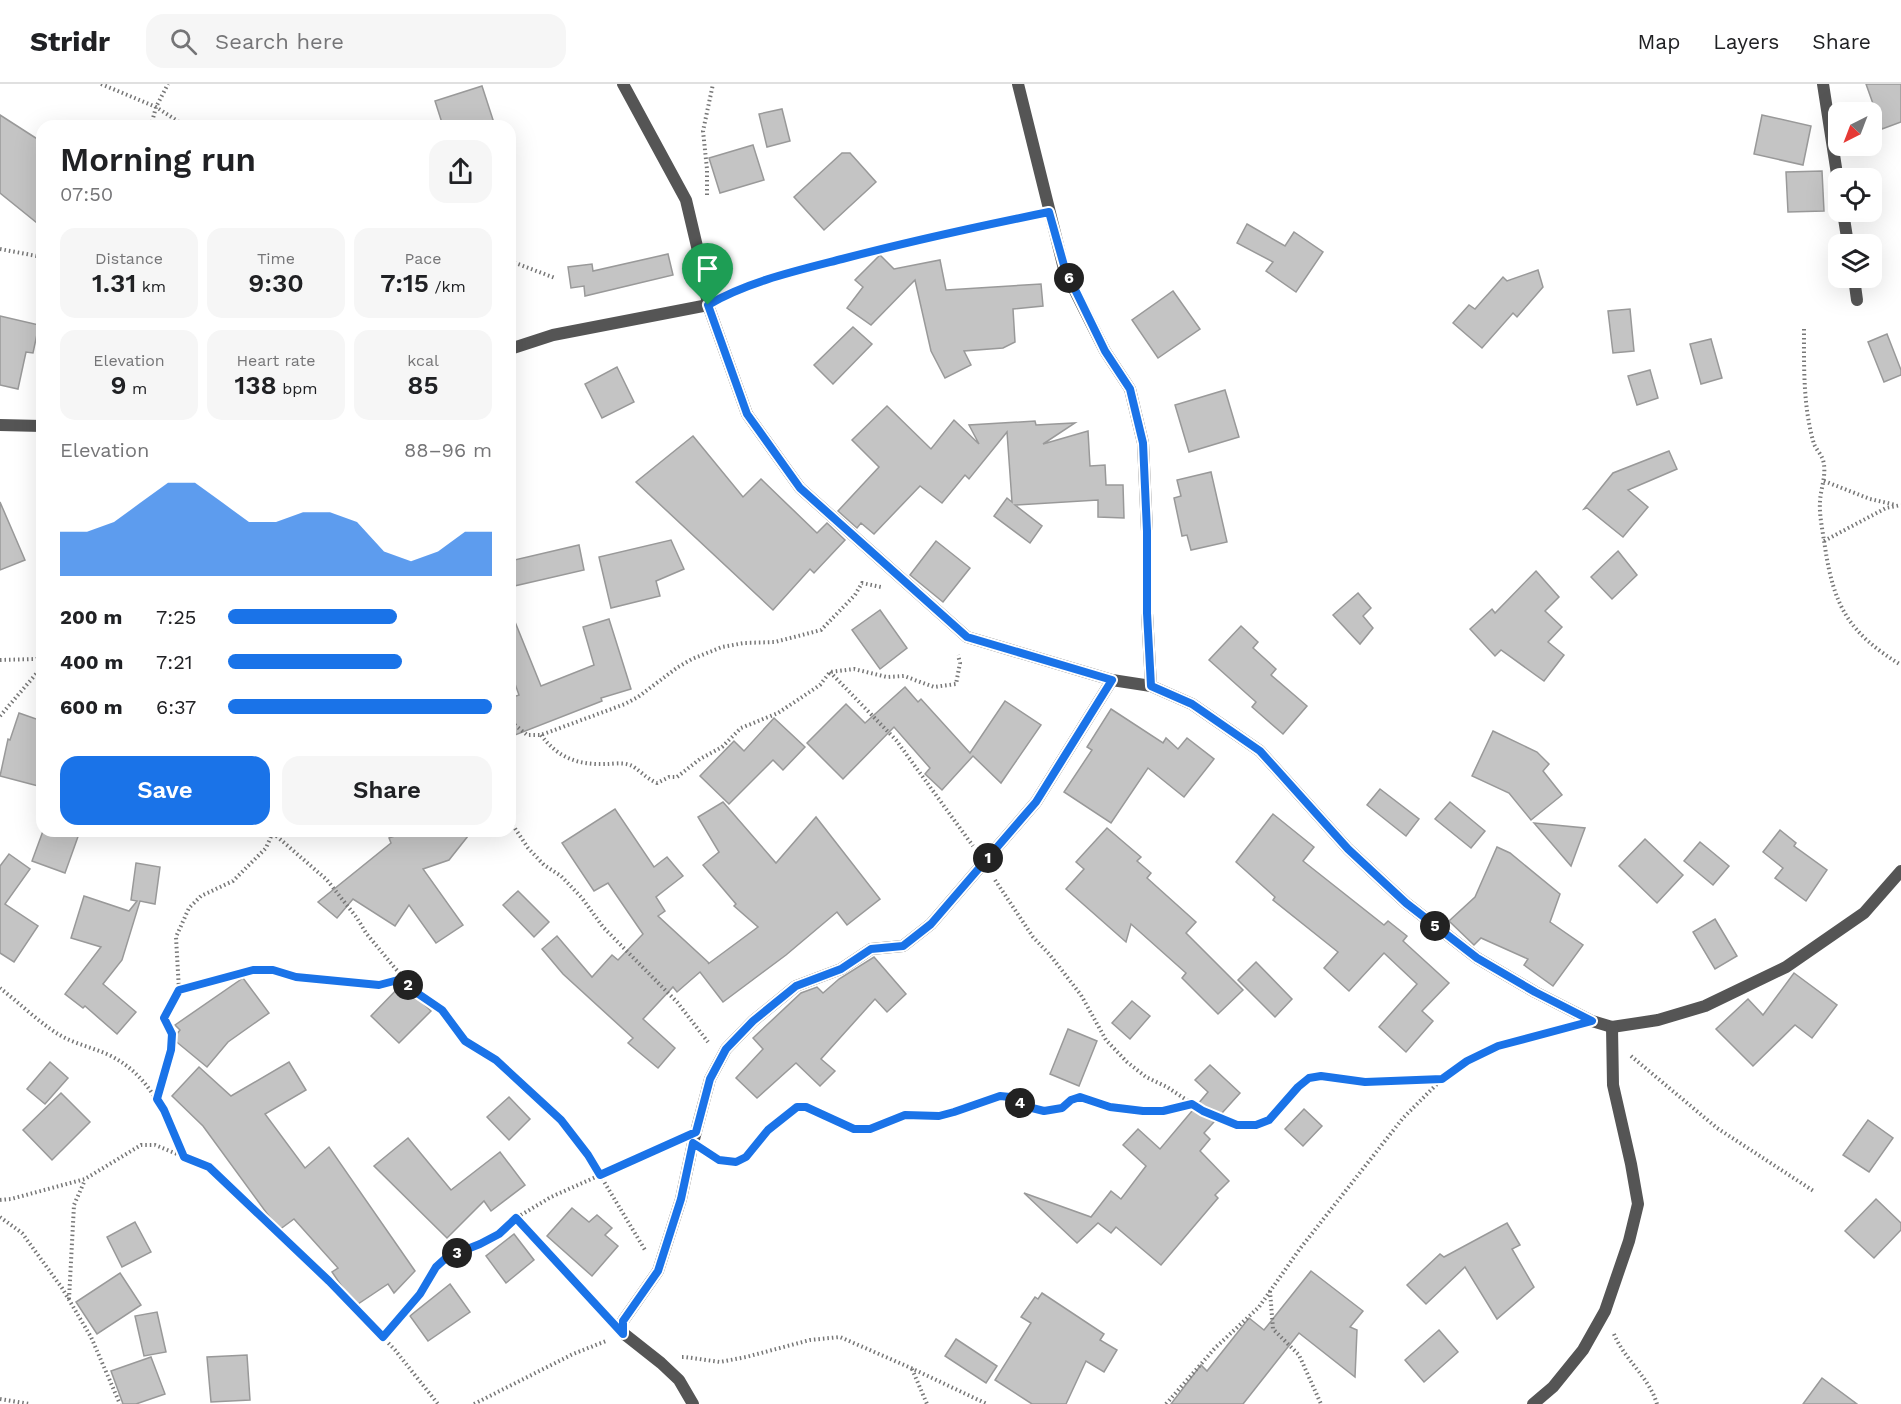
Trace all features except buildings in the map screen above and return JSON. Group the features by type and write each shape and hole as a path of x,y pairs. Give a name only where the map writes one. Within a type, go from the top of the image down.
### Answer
{"street":[{"path":"623,84 686,200 708,305 747,414 800,488 967,637 1112,680 1151,686 1192,704 1260,751 1348,849 1406,903 1477,958 1535,992 1592,1021 1612,1027 1658,1020 1705,1006 1786,968 1864,913 1901,872"},
{"path":"1018,84 1065,269 1105,351 1130,389 1143,443 1151,686"},
{"path":"1824,84 1836,168"},
{"path":"1855,288 1857,300"},
{"path":"516,347 553,335 708,305"},
{"path":"0,425 36,426"},
{"path":"693,1404 679,1380 661,1362 623,1334 623,1321 658,1271 681,1199 694,1137 710,1079 726,1049 753,1021 796,986 841,969 871,949 903,946 931,924 1036,802 1112,680"},
{"path":"1533,1404 1553,1387 1583,1350 1605,1311 1629,1240 1638,1204 1613,1085 1612,1027"}],"path":[{"path":"101,84 156,106 176,120"},
{"path":"152,120 156,106 168,84"},
{"path":"706,200 707,169 703,131 713,84"},
{"path":"708,305 731,292 813,266 924,238 1049,212"},
{"path":"0,249 36,256"},
{"path":"516,263 555,278"},
{"path":"1804,329 1807,406 1815,446 1823,460 1824,481 1820,501 1830,577 1841,607 1857,631 1877,650 1901,665"},
{"path":"1824,481 1870,499 1899,505"},
{"path":"1824,541 1865,518 1886,508 1899,505"},
{"path":"516,725 527,735 541,735 638,697 678,667 723,647 744,643 775,642 821,630 855,595 862,583 883,587"},
{"path":"541,735 551,749 568,759 592,765 622,763 631,765 647,779 657,783 669,777 676,777 700,759 722,747 741,728 778,712 820,685 830,672 854,669 887,677 904,676 934,687 956,684 960,663 955,642 967,637"},
{"path":"0,660 36,659"},
{"path":"830,672 896,740 942,806 963,831 1032,937 1050,955 1081,995 1107,1040 1127,1062 1146,1077 1167,1087 1203,1111 1237,1125 1256,1125 1269,1120 1309,1078 1321,1076 1365,1082 1442,1079"},
{"path":"0,716 36,674"},
{"path":"516,830 528,848 544,865 561,876 582,898 603,927 677,1002 721,1059"},
{"path":"157,1099 171,1050 172,1034 164,1018 179,990 176,937 189,908 201,896 234,881 266,848 271,837"},
{"path":"279,837 327,880 366,933 414,989"},
{"path":"179,990 253,970 273,970 296,977 379,985 398,980 414,989 442,1010 465,1041 496,1060 561,1120 588,1155 658,1271"},
{"path":"0,988 56,1033 78,1044 112,1056 131,1070 164,1110 184,1157"},
{"path":"1166,1404 1215,1348 1259,1306 1299,1250 1403,1118 1442,1079 1467,1061 1498,1046 1592,1021"},
{"path":"1612,1040 1717,1128 1815,1192"},
{"path":"383,1337 420,1294 436,1267 447,1257 499,1234 516,1218 551,1197 694,1137 719,1160 736,1162 746,1157 768,1130 797,1107 806,1107 854,1129 870,1129 905,1115 939,1116 1000,1096 1010,1097 1024,1106 1044,1111 1062,1108 1071,1100 1080,1097 1110,1107 1143,1111 1163,1111 1192,1104"},
{"path":"0,1200 85,1179 141,1144 155,1145 209,1167 329,1281 383,1337 438,1404"},
{"path":"69,1300 74,1205 85,1179"},
{"path":"0,1217 22,1233 69,1300 91,1337 120,1404"},
{"path":"474,1404 573,1354 623,1334 516,1218"},
{"path":"1270,1291 1273,1329 1299,1355 1321,1404"},
{"path":"1605,1311 1618,1345 1638,1371 1657,1404"},
{"path":"661,1362 686,1357 720,1362 810,1340 840,1337 987,1404"},
{"path":"911,1368 927,1404"},
{"path":"0,1399 30,1404"}],"route":[{"path":"1049,212 1065,269 1105,351 1130,389 1143,443 1151,686 1192,704 1260,751 1348,849 1406,903 1477,958 1535,992 1592,1021 1498,1046 1467,1061 1442,1079 1394,1079 1365,1082 1321,1076 1309,1078 1269,1120 1256,1125 1237,1125 1192,1104 1163,1111 1143,1111 1110,1107 1080,1097 1071,1100 1062,1108 1044,1111 1024,1106 1010,1097 1000,1096 939,1116 905,1115 870,1129 854,1129 806,1107 797,1107 768,1130 746,1157 736,1162 719,1160 693,1143 681,1199 658,1271 623,1321 623,1334 516,1218 499,1234 447,1257 436,1267 420,1294 383,1337 329,1281 209,1167 184,1157 157,1099 171,1050 172,1034 164,1018 179,990 253,970 273,970 296,977 379,985 398,980 442,1010 465,1041 496,1060 561,1120 600,1175 696,1132 710,1079 726,1049 753,1021 796,986 841,969 871,949 903,946 931,924 1036,802 1112,680 967,637 800,488 747,414 708,305 731,292 813,266 924,238 1049,212"}]}
